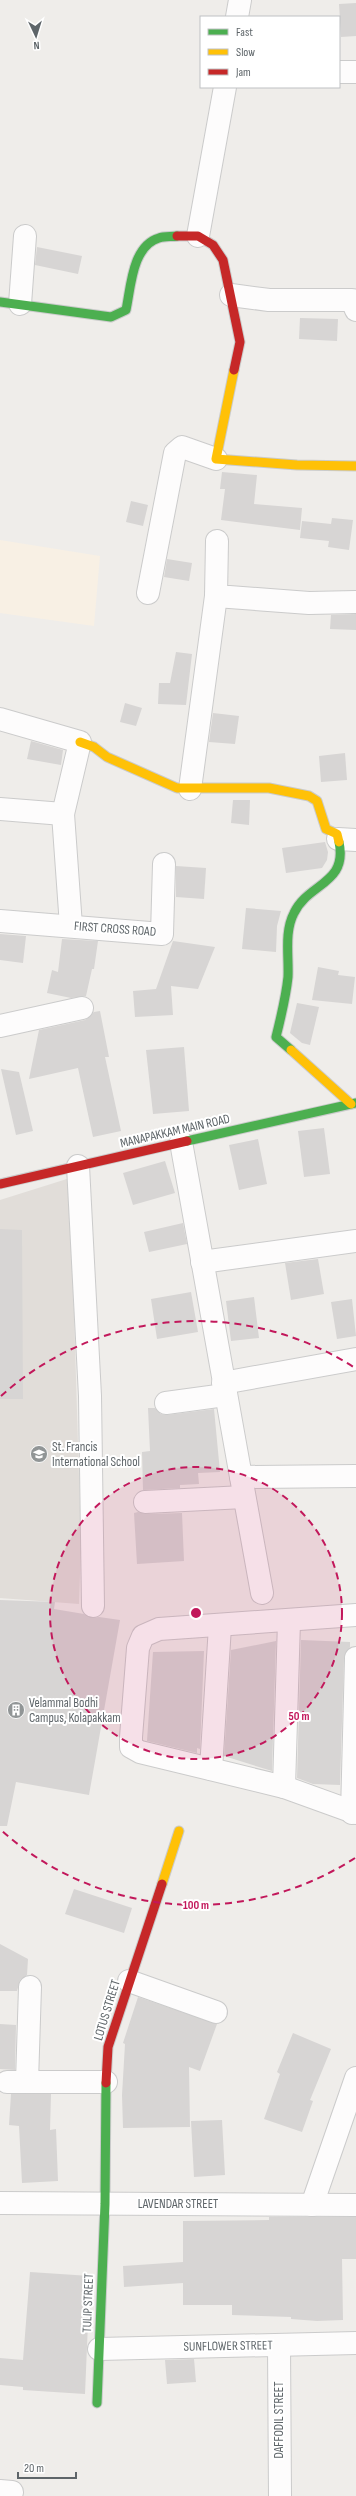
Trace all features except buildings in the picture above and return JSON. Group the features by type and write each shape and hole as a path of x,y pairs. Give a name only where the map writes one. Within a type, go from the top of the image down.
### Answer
{"street":[{"path":"237,16 240,0"},
{"path":"340,72 356,72"},
{"path":"198,236 225,88"},
{"path":"26,236 10,303 111,317 121,314 126,310 130,301 135,266 142,249 158,238 198,236 214,245 223,260 240,342 216,459"},
{"path":"231,295 269,300 352,300 356,310"},
{"path":"148,593 175,453 182,447 216,459 297,465 356,466"},
{"path":"190,789 216,596 217,541"},
{"path":"216,596 309,603 356,602"},
{"path":"0,719 94,747 107,757 164,784 177,788 269,788 309,796 317,801 326,829 347,840 341,846 338,868 328,882 299,904 290,922 287,983 276,1037 354,1103"},
{"path":"71,926 63,814 80,742"},
{"path":"0,809 63,814"},
{"name":"FIRST CROSS ROAD","path":"0,921 162,934 164,864"},
{"path":"0,1026 82,1008"},
{"name":"MANAPAKKAM MAIN ROAD","path":"0,1184 354,1103"},
{"path":"182,1142 224,1389 262,1593"},
{"path":"78,1166 90,1396 93,1606"},
{"path":"202,1262 356,1241"},
{"path":"166,1403 356,1359"},
{"path":"145,1502 242,1487 356,1476"},
{"path":"356,1615 220,1626 159,1628 143,1636 138,1648 131,1746 140,1752 284,1787 354,1813 356,1658"},
{"path":"284,1787 289,1621"},
{"path":"211,1769 220,1626"},
{"name":"LOTUS STREET","path":"105,2204 106,2082 109,2042 179,1831"},
{"path":"129,1981 216,2012"},
{"path":"30,1987 17,2082 106,2082"},
{"path":"312,2205 356,2078"},
{"name":"LAVENDAR STREET","path":"0,2203 356,2205"},
{"name":"TULIP STREET","path":"97,2403 105,2204"},
{"name":"SUNFLOWER STREET","path":"99,2349 356,2343"},
{"name":"DAFFODIL STREET","path":"279,2344 280,2496"}],"shaded area":[{"path":"0,540 100,556 94,626 0,613"},
{"name":"St. Francis International School","path":"70,1178 81,1544 79,1604 0,1598 0,1200"}],"traffic: fast":[{"path":"0,302 111,317 126,310 134,268 143,249 150,242 159,238 177,236"},
{"path":"291,1050 276,1037 288,977 289,928 294,913 300,903 325,882 338,867 340,856 339,842"},
{"path":"187,1141 356,1103"},
{"path":"97,2403 105,2204 106,2083"}],"traffic: slow":[{"path":"234,370 216,459 297,465 356,466"},
{"path":"80,742 94,747 107,757 177,788 269,788 309,796 317,801 326,829 337,834 339,842"},
{"path":"291,1050 351,1104"},
{"path":"162,1884 179,1831"}],"traffic: jam":[{"path":"177,236 198,236 213,245 223,260 240,342 234,370"},
{"path":"0,1184 187,1141"},
{"path":"106,2083 108,2047 162,1884"}],"place":[{"name":"St. Francis International School","path":"39,1454"},
{"name":"Velammal Bodhi Campus, Kolapakkam","path":"16,1710"}]}
